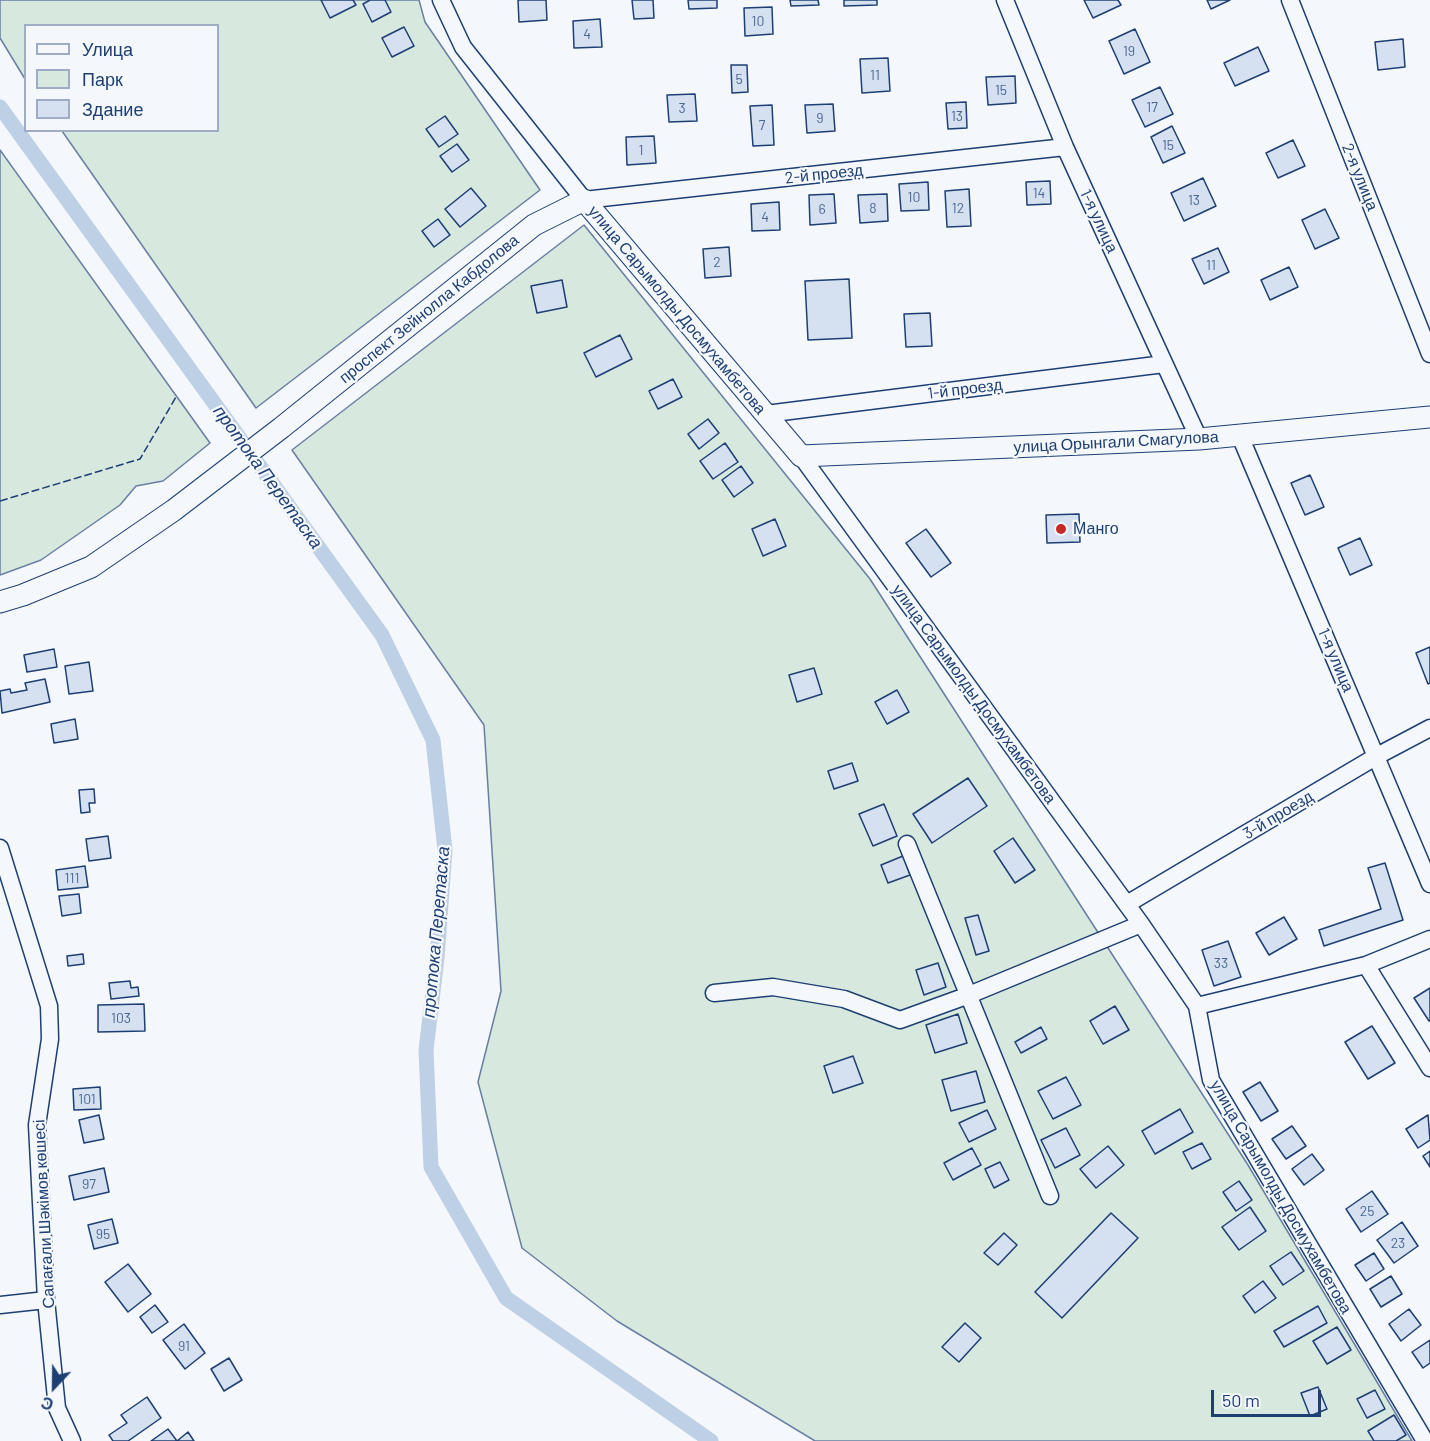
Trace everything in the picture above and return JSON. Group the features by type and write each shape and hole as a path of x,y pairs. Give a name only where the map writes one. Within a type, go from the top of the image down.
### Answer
{"main road":[{"name":"улица Сарымолды Досмухамбетова","path":"584,200 801,456"},
{"name":"проспект Зейнолла Кабдолова","path":"0,602 91,567 174,510 281,428 534,225 584,200"},
{"name":"улица Орынгали Смагулова","path":"801,456 1198,439 1430,417"}],"street":[{"name":"улица Сарымолды Досмухамбетова","path":"441,0 463,47 584,200"},
{"name":"1-я улица","path":"1005,0 1065,147 1198,439"},
{"name":"2-я улица","path":"1290,0 1430,354"},
{"name":"2-й проезд","path":"584,200 1065,147"},
{"name":"1-й проезд","path":"765,414 1164,364"},
{"name":"1-я улица","path":"1240,436 1430,884"},
{"name":"улица Сарымолды Досмухамбетова","path":"801,456 1141,924 1197,1006 1211,1080 1425,1441"},
{"name":"3-й проезд","path":"1126,904 1377,756 1430,728"},
{"path":"907,844 1050,1196"},
{"name":"Сапағали Шәкімов көшесі","path":"0,848 49,1006 50,1039 37,1125 46,1300 57,1408 72,1441"},
{"path":"714,993 773,987 844,999 900,1020 969,995 1141,924"},
{"path":"1197,1006 1366,965 1430,939"},
{"path":"1366,965 1430,1068"},
{"path":"0,1305 46,1300"}],"green space":[{"path":"0,0 419,0 425,22 540,190 256,408 63,132 219,132 219,24 24,24 24,77 0,38"},
{"path":"0,150 210,443 163,481 136,486 120,505 41,560 0,575"},
{"path":"584,225 870,579 1248,1165 1412,1441 815,1441 617,1321 522,1248 478,1082 501,991 484,725 292,450"}],"building":[{"path":"321,0 353,0 356,5 330,18"},
{"path":"370,0 385,0 391,12 372,22 363,4"},
{"path":"518,0 546,0 547,20 519,22"},
{"path":"632,0 653,0 654,18 634,19"},
{"path":"688,0 717,0 717,8 689,9"},
{"path":"790,0 818,0 819,5 791,6"},
{"path":"844,0 877,0 877,5 844,6"},
{"path":"1084,0 1118,0 1121,5 1093,18"},
{"path":"1207,0 1230,0 1211,9"},
{"path":"772,7 773,34 745,36 744,8"},
{"path":"600,19 602,47 574,48 573,21"},
{"path":"404,27 414,46 392,57 382,38"},
{"path":"1135,29 1150,62 1124,74 1109,41"},
{"path":"1403,39 1405,67 1378,70 1375,42"},
{"path":"1258,47 1269,71 1235,86 1224,63"},
{"path":"888,58 890,91 862,93 860,59"},
{"path":"731,65 747,65 748,92 732,93"},
{"path":"1015,76 1016,103 988,105 986,77"},
{"path":"1160,87 1173,114 1145,127 1132,100"},
{"path":"695,94 697,121 669,122 667,95"},
{"path":"966,102 967,128 948,129 946,103"},
{"path":"833,104 835,131 807,133 805,105"},
{"path":"772,105 774,145 753,146 750,106"},
{"path":"445,116 458,134 439,147 426,129"},
{"path":"1172,126 1185,153 1163,163 1151,137"},
{"path":"654,136 656,163 627,165 626,137"},
{"path":"1293,140 1305,166 1278,178 1266,153"},
{"path":"457,144 469,160 452,172 440,156"},
{"path":"1203,178 1216,206 1184,221 1171,193"},
{"path":"1050,181 1051,204 1027,205 1026,182"},
{"path":"928,182 929,210 901,211 899,184"},
{"path":"471,188 486,206 460,227 445,209"},
{"path":"969,189 971,226 947,227 945,191"},
{"path":"834,194 836,223 810,225 809,195"},
{"path":"887,194 888,221 860,223 858,195"},
{"path":"779,202 780,230 752,231 751,204"},
{"path":"1325,209 1339,238 1315,249 1302,220"},
{"path":"438,219 450,235 434,247 422,231"},
{"path":"729,247 731,276 705,278 703,249"},
{"path":"1218,248 1229,272 1204,284 1192,259"},
{"path":"1289,267 1298,287 1270,300 1261,280"},
{"path":"849,279 852,338 808,340 805,281"},
{"path":"562,280 567,307 537,313 531,286"},
{"path":"930,313 932,346 906,347 904,314"},
{"path":"620,335 632,359 596,377 584,353"},
{"path":"673,379 682,397 658,409 649,391"},
{"path":"708,419 719,433 699,449 688,434"},
{"path":"725,443 738,462 713,479 700,461"},
{"path":"741,466 753,483 734,497 722,480"},
{"path":"1310,475 1324,507 1305,515 1291,483"},
{"path":"1079,514 1080,542 1047,543 1046,515"},
{"path":"775,519 786,546 763,556 752,529"},
{"path":"926,529 951,563 931,577 906,543"},
{"path":"1360,538 1372,565 1350,575 1338,548"},
{"path":"1430,647 1430,683 1428,684 1416,653"},
{"path":"54,649 57,667 27,672 24,655"},
{"path":"89,662 93,691 69,694 65,666"},
{"path":"814,668 822,694 797,702 789,675"},
{"path":"45,679 50,702 2,713 0,691 10,689 11,693 27,690 25,683"},
{"path":"897,690 909,712 887,724 875,702"},
{"path":"75,719 78,739 54,743 51,724"},
{"path":"852,763 858,781 834,789 828,771"},
{"path":"968,778 987,806 932,843 913,814"},
{"path":"94,789 95,803 89,803 90,812 81,813 79,790"},
{"path":"884,804 897,836 873,846 859,814"},
{"path":"108,836 111,858 89,861 86,839"},
{"path":"1013,838 1035,870 1015,883 994,851"},
{"path":"903,856 910,875 888,883 881,865"},
{"path":"1385,863 1403,920 1324,946 1319,930 1381,909 1368,868"},
{"path":"85,866 88,887 58,890 56,870"},
{"path":"79,894 81,913 62,916 59,896"},
{"path":"978,915 989,951 976,955 965,918"},
{"path":"1284,917 1297,939 1269,955 1256,933"},
{"path":"1228,941 1241,977 1214,986 1202,950"},
{"path":"83,954 84,964 68,966 67,956"},
{"path":"938,963 946,987 924,995 916,970"},
{"path":"130,981 131,988 138,987 139,996 111,999 109,983"},
{"path":"1430,988 1430,1021 1429,1021 1414,998"},
{"path":"144,1004 145,1031 98,1032 98,1005"},
{"path":"1115,1006 1129,1030 1103,1044 1090,1021"},
{"path":"958,1014 967,1043 935,1053 926,1025"},
{"path":"1372,1026 1395,1063 1368,1079 1345,1042"},
{"path":"1041,1027 1047,1039 1021,1053 1015,1042"},
{"path":"853,1056 863,1083 833,1093 824,1066"},
{"path":"976,1071 985,1102 951,1111 942,1080"},
{"path":"1066,1077 1081,1105 1053,1119 1038,1091"},
{"path":"1260,1082 1278,1111 1261,1121 1243,1092"},
{"path":"100,1087 101,1109 74,1110 73,1089"},
{"path":"1180,1109 1193,1132 1155,1154 1142,1131"},
{"path":"987,1110 996,1129 969,1142 959,1123"},
{"path":"99,1115 104,1139 84,1143 79,1120"},
{"path":"1428,1115 1430,1140 1418,1148 1406,1129"},
{"path":"1292,1126 1306,1146 1286,1159 1272,1139"},
{"path":"1066,1128 1080,1155 1055,1168 1041,1140"},
{"path":"1202,1143 1211,1159 1192,1169 1183,1152"},
{"path":"1108,1146 1124,1165 1096,1188 1080,1169"},
{"path":"972,1148 981,1165 953,1180 944,1163"},
{"path":"1430,1151 1430,1167 1423,1156"},
{"path":"1312,1154 1324,1170 1304,1185 1292,1169"},
{"path":"1000,1162 1009,1180 994,1188 985,1169"},
{"path":"104,1168 109,1192 74,1200 69,1176"},
{"path":"1239,1181 1252,1200 1236,1211 1223,1192"},
{"path":"1372,1191 1388,1214 1361,1232 1346,1209"},
{"path":"1250,1207 1266,1231 1239,1250 1222,1227"},
{"path":"1111,1213 1138,1238 1062,1318 1035,1292"},
{"path":"112,1219 118,1243 94,1249 88,1225"},
{"path":"1402,1222 1418,1246 1394,1263 1377,1240"},
{"path":"1004,1233 1017,1245 998,1265 984,1253"},
{"path":"1291,1252 1304,1271 1283,1285 1270,1266"},
{"path":"1374,1253 1384,1269 1366,1281 1355,1265"},
{"path":"128,1264 151,1294 128,1312 105,1282"},
{"path":"1391,1276 1402,1294 1381,1307 1370,1289"},
{"path":"1263,1281 1276,1298 1255,1313 1243,1296"},
{"path":"155,1305 168,1322 152,1333 140,1317"},
{"path":"1318,1306 1327,1323 1284,1347 1274,1331"},
{"path":"1409,1309 1421,1325 1401,1341 1389,1324"},
{"path":"965,1323 981,1338 959,1362 942,1347"},
{"path":"184,1324 205,1353 185,1369 163,1340"},
{"path":"1337,1327 1351,1350 1327,1364 1313,1341"},
{"path":"1430,1340 1430,1363 1423,1368 1412,1352"},
{"path":"229,1358 242,1380 224,1391 211,1369"},
{"path":"1318,1387 1327,1409 1310,1416 1301,1393"},
{"path":"1375,1390 1385,1409 1367,1418 1357,1399"},
{"path":"147,1397 161,1418 128,1441 113,1441 109,1435 127,1423 121,1415"},
{"path":"1394,1415 1406,1435 1396,1441 1374,1441 1368,1431"},
{"path":"168,1429 177,1441 151,1441"},
{"path":"188,1432 194,1441 177,1441"}],"waterway":[{"name":"протока Перетаска","path":"0,107 382,635 433,740 445,850 437,958 426,1050 431,1167 506,1298 711,1441"}],"fence":[{"path":"0,501 140,459 176,397"}],"place":[{"name":"Манго","path":"1061,529"}]}
